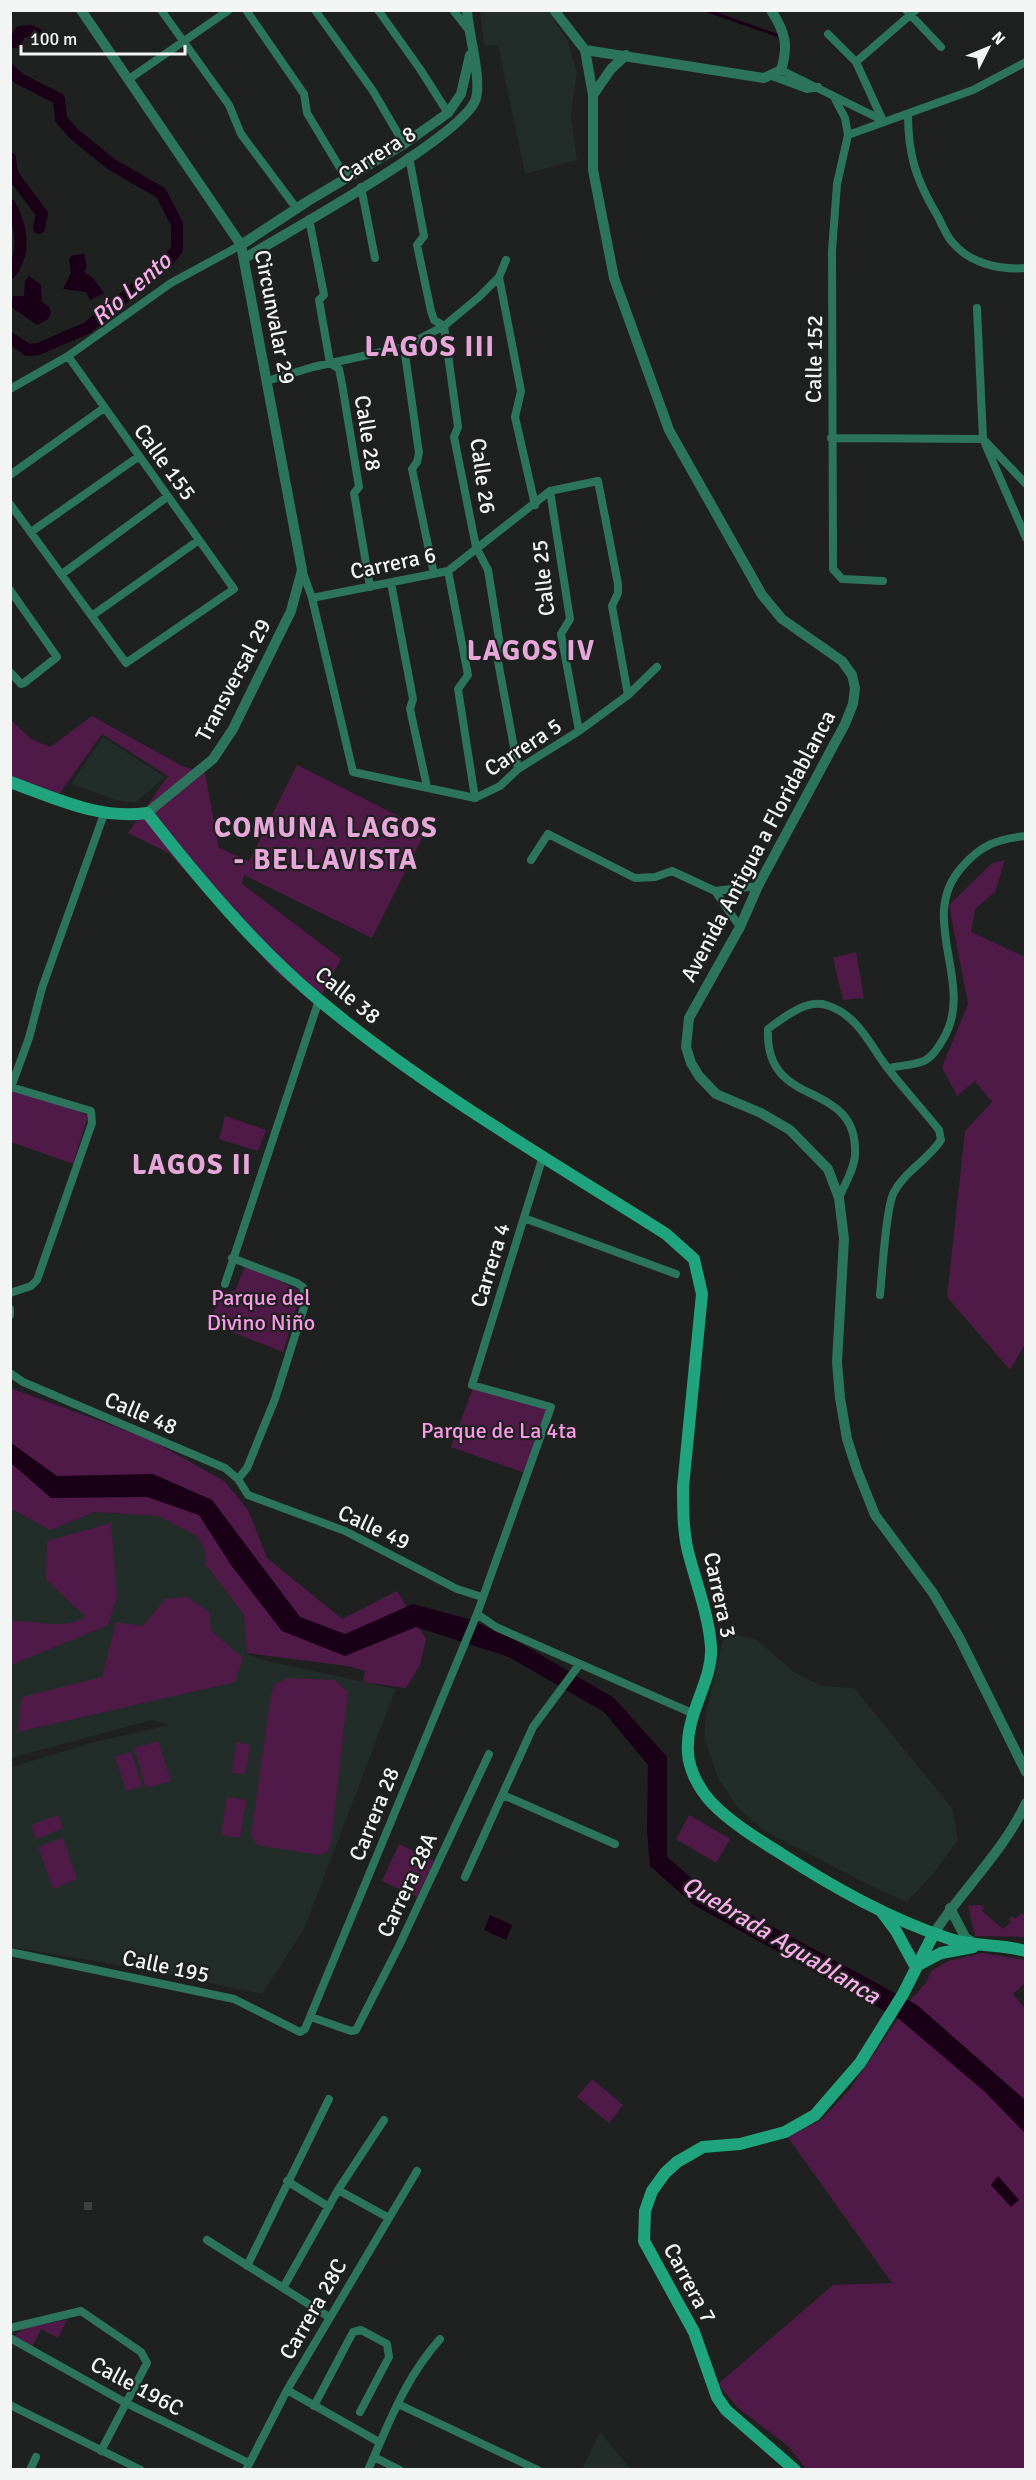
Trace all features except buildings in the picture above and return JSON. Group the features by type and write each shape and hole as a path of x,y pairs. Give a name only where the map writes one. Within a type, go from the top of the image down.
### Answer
{"main road":[{"path":"10,782 104,814 126,816 147,813"},
{"name":"Calle 38","path":"147,813 284,969 319,1000 379,1046 543,1156 679,1243"},
{"name":"Carrera 3","path":"679,1243 694,1259 702,1293 683,1487 683,1517 689,1557 698,1584 711,1646 708,1670 692,1713 688,1754 694,1776 709,1800 766,1844 823,1881 933,1936 978,1946"},
{"path":"880,1910 917,1964 941,1953 978,1946 1026,1951"},
{"name":"Carrera 7","path":"795,2469 726,2410 717,2397 694,2332 644,2241 645,2211 652,2191 677,2162 703,2147 740,2144 785,2132 815,2115 852,2073 889,2015 933,1936"}],"street":[{"name":"Circunvalar 29","path":"81,10 241,245 302,570"},
{"path":"161,10 229,105 241,134 297,209"},
{"path":"129,79 229,10"},
{"path":"246,10 304,94 307,113 346,178"},
{"path":"315,10 374,92 404,144"},
{"path":"378,10 448,113"},
{"path":"453,10 468,29"},
{"name":"Carrera 8","path":"245,258 409,157 467,114 476,100 477,86 467,10"},
{"path":"554,10 585,50 593,95"},
{"path":"771,10 787,38 786,54 776,73"},
{"path":"856,62 911,12 941,47"},
{"path":"828,34 856,62 884,121"},
{"name":"Carrera 8","path":"241,245 404,144 448,113 461,94 471,49"},
{"path":"585,50 749,77 776,73 807,89 818,87 835,99 884,121"},
{"path":"593,95 611,69 626,56"},
{"path":"835,99 845,118 848,135 973,90 1026,62"},
{"name":"Avenida Antigua a Floridablanca","path":"593,95 593,170 614,278 669,430 762,596 782,619 842,661 854,681 853,704 845,724 758,886 740,927 689,1018 686,1047 691,1063 699,1076 716,1094 761,1113 790,1130 828,1169 839,1198 844,1239 837,1362 841,1409 851,1449 875,1515 910,1560 948,1619 1026,1772"},
{"path":"908,114 908,142 919,185 953,244 983,263 1005,270 1026,268"},
{"name":"Calle 152","path":"848,135 837,184 834,215 831,438 833,569 836,576 842,579 883,581"},
{"name":"Calle 26","path":"409,157 424,236 417,245 434,320 444,326 458,427 454,436 476,547 488,570 500,645 497,656 518,769"},
{"path":"361,187 375,258"},
{"name":"Calle 28","path":"309,219 324,295 319,300 330,363 339,369 342,384 359,487 354,493 370,586"},
{"path":"10,389 68,356 171,283 241,245"},
{"path":"267,381 330,363 404,347 444,326 499,277 506,260"},
{"path":"499,277 521,391 515,417 535,505"},
{"path":"977,308 983,439 1026,538"},
{"path":"404,347 419,453 412,469 434,574"},
{"name":"Calle 155","path":"68,356 234,589 126,663 93,615"},
{"path":"10,475 104,408"},
{"path":"831,438 983,439 1026,484"},
{"path":"31,532 138,457"},
{"path":"550,491 598,481 618,584 618,593 612,606 628,695"},
{"name":"Carrera 6","path":"312,598 448,571 550,491"},
{"name":"Calle 25","path":"550,491 570,619 561,634 579,731"},
{"path":"62,574 167,497"},
{"path":"10,504 93,615 199,540"},
{"path":"302,570 312,598"},
{"name":"Transversal 29","path":"147,813 213,759 233,729 291,611 302,570"},
{"path":"448,571 468,675 458,689 475,798"},
{"path":"391,583 413,699 410,709 427,787"},
{"path":"10,590 57,657 21,684 10,672"},
{"name":"Carrera 5","path":"312,598 353,771 475,798 500,786 518,769 579,731 628,695 657,667"},
{"path":"10,1293 31,1286 37,1280 92,1123 90,1112 11,1087 29,1038 42,988 104,814"},
{"path":"531,860 548,834 635,878 655,878 672,871 716,891 758,886"},
{"path":"888,1068 924,1061 935,1053 953,1019 956,992 942,927 945,896 954,876 977,850 1004,839 1026,836"},
{"path":"716,891 740,927"},
{"path":"225,1284 319,1000"},
{"path":"839,1198 855,1157 854,1137 847,1121 838,1109 820,1096 793,1086 777,1070 767,1050 768,1029 790,1013 806,1006 826,1005 850,1019 862,1030 888,1068 939,1130 941,1140 934,1150 905,1176 892,1194 880,1295"},
{"name":"Carrera 4","path":"482,1597 551,1407 472,1385 543,1156"},
{"path":"524,1218 676,1274"},
{"path":"232,1258 303,1287 306,1300 299,1328 247,1468 238,1479"},
{"path":"10,1309 10,1314"},
{"name":"Calle 48","path":"11,1373 23,1382 225,1468 238,1479 248,1495"},
{"name":"Calle 49","path":"248,1495 345,1531 457,1589 482,1597"},
{"path":"482,1597 476,1616 576,1669 692,1713"},
{"name":"Carrera 28","path":"305,2029 476,1616"},
{"path":"465,1877 533,1727 559,1688 576,1669"},
{"name":"Carrera 28A","path":"310,2017 351,2031 356,2030 399,1946 489,1754"},
{"path":"503,1795 615,1844"},
{"path":"933,1936 950,1908 1013,1830 1026,1803"},
{"path":"950,1908 965,1938 978,1946"},
{"name":"Calle 195","path":"10,1952 234,1999 300,2032 305,2029"},
{"path":"247,2266 329,2099"},
{"path":"283,2288 338,2190 384,2120"},
{"name":"Carrera 28C","path":"248,2466 287,2390 417,2170"},
{"path":"287,2181 329,2207"},
{"path":"338,2190 388,2218"},
{"path":"207,2240 329,2317"},
{"path":"15,2327 81,2311 141,2352 147,2363 101,2451"},
{"path":"314,2406 353,2332 362,2330 387,2344 389,2357 360,2412"},
{"name":"Calle 196C","path":"10,2338 126,2403 248,2466"},
{"path":"368,2469 378,2442 418,2365 440,2339"},
{"path":"287,2390 378,2442"},
{"path":"398,2404 538,2469"},
{"path":"10,2405 141,2469"},
{"path":"30,2469 36,2457"},
{"path":"374,2457 400,2469"}],"shaded area":[{"path":"480,11 549,11 568,42 577,73 571,114 577,160 525,174 498,45 484,46"},
{"path":"103,737 165,777 135,803 116,800 71,784"},
{"path":"10,1509 50,1530 95,1512 158,1516 197,1536 205,1551 205,1564 244,1615 247,1653 258,1659 396,1689 304,1929 262,1994 143,1969 11,1947 11,1767 95,1742 170,1725 152,1720 11,1758"},
{"path":"725,1631 757,1640 795,1673 821,1686 854,1688 952,1808 958,1840 933,1874 907,1902 765,1831 737,1807 718,1778 704,1738 706,1713"},
{"path":"600,2432 631,2469 582,2469"}],"green space":[{"path":"92,716 182,766 205,773 219,848 249,861 297,765 426,830 372,938 244,875 242,884 341,959 316,1006 275,971 169,853 128,833 168,776 102,734 57,797 11,782 10,719 31,739 50,747"},
{"path":"1005,860 995,892 975,909 971,932 1025,957 1026,1342 1010,1370 947,1297 965,1131 992,1102 975,1081 957,1096 942,1067 968,1004 949,905 992,863"},
{"path":"856,952 864,998 843,1000 833,958"},
{"path":"11,1091 53,1099 88,1116 73,1164 11,1142"},
{"path":"225,1116 266,1130 258,1151 219,1139"},
{"name":"Parque del Divino Niño","path":"245,1266 301,1291 283,1352 209,1323 221,1291 235,1291"},
{"path":"10,1388 149,1439 224,1481 248,1510 267,1558 342,1619 397,1591 426,1639 420,1665 406,1688 363,1682 365,1671 347,1666 247,1653 244,1615 205,1564 205,1551 197,1536 158,1516 95,1512 50,1530 11,1509"},
{"name":"Parque de La 4ta","path":"473,1388 546,1409 525,1473 451,1447"},
{"path":"111,1523 117,1597 108,1625 11,1665 11,1621 58,1624 86,1617 46,1580 47,1541"},
{"path":"187,1597 209,1612 211,1631 243,1658 235,1682 17,1732 22,1697 102,1677 116,1622 143,1626 165,1599"},
{"path":"287,1678 335,1680 348,1692 331,1843 328,1852 319,1855 257,1845 251,1836 271,1695 274,1685"},
{"path":"158,1741 171,1781 146,1788 134,1748"},
{"path":"236,1742 250,1745 245,1774 232,1773"},
{"path":"131,1752 142,1786 126,1791 115,1757"},
{"path":"227,1797 246,1800 240,1838 221,1835"},
{"path":"58,1815 63,1828 36,1839 31,1825"},
{"path":"689,1815 730,1839 716,1863 676,1839"},
{"path":"63,1838 77,1879 53,1889 38,1847"},
{"path":"399,1844 434,1861 417,1897 382,1881"},
{"path":"981,1905 984,1908 982,1911 1003,1929 1011,1922 1009,1919 1012,1916 1015,1919 1022,1913 1025,1917 1025,1937 975,1936 968,1906"},
{"path":"982,1953 1025,1960 1025,1983 1013,1994 1026,2010 1025,2469 806,2469 788,2446 738,2408 718,2384 833,2285 892,2283 787,2136 820,2121 850,2089 912,1998 926,1983 931,1971 948,1961"},
{"path":"592,2079 623,2105 609,2123 577,2097"},
{"path":"67,2320 58,2338 41,2329 30,2351 11,2340 24,2327"}],"water":[{"path":"84,254 87,267 84,272 93,278 104,293 90,300 86,292 63,289 71,273 69,259 73,255"},
{"path":"29,276 41,285 42,302 49,307 51,313 48,319 37,325 11,307 13,296 24,296 25,281"},
{"name":"Quebrada Aguablanca","path":"11,1443 57,1476 153,1474 212,1500 300,1617 345,1634 413,1604 472,1620 519,1642 614,1698 667,1757 667,1857 705,1890 917,2005 1025,2100 1025,2133 984,2091 899,2019 694,1905 650,1866 647,1831 648,1765 604,1712 509,1657 416,1627 345,1656 282,1631 231,1565 199,1515 147,1497 51,1498 11,1463"},
{"path":"490,1915 512,1925 506,1940 484,1930"},
{"path":"998,2176 1019,2200 1011,2207 991,2185"}],"waterway":[{"path":"705,10 779,36"},
{"path":"10,42 15,42 20,32 30,31 37,34"},
{"name":"Río Lento","path":"10,70 18,78 59,99 61,119 74,134 111,164 161,193 177,224 177,249 168,261 87,328 38,349 28,350 10,338"},
{"name":"Río Lento","path":"10,158 12,173 42,214 39,228"},
{"name":"Río Lento","path":"10,205 17,222 20,240 18,257 10,273"}],"tunnel":[{"path":"88,2202 88,2210"}],"district":[{"name":"LAGOS III","path":"430,347"},
{"name":"LAGOS IV","path":"531,651"},
{"name":"COMUNA LAGOS - BELLAVISTA","path":"326,844"},
{"name":"LAGOS II","path":"192,1165"}]}
